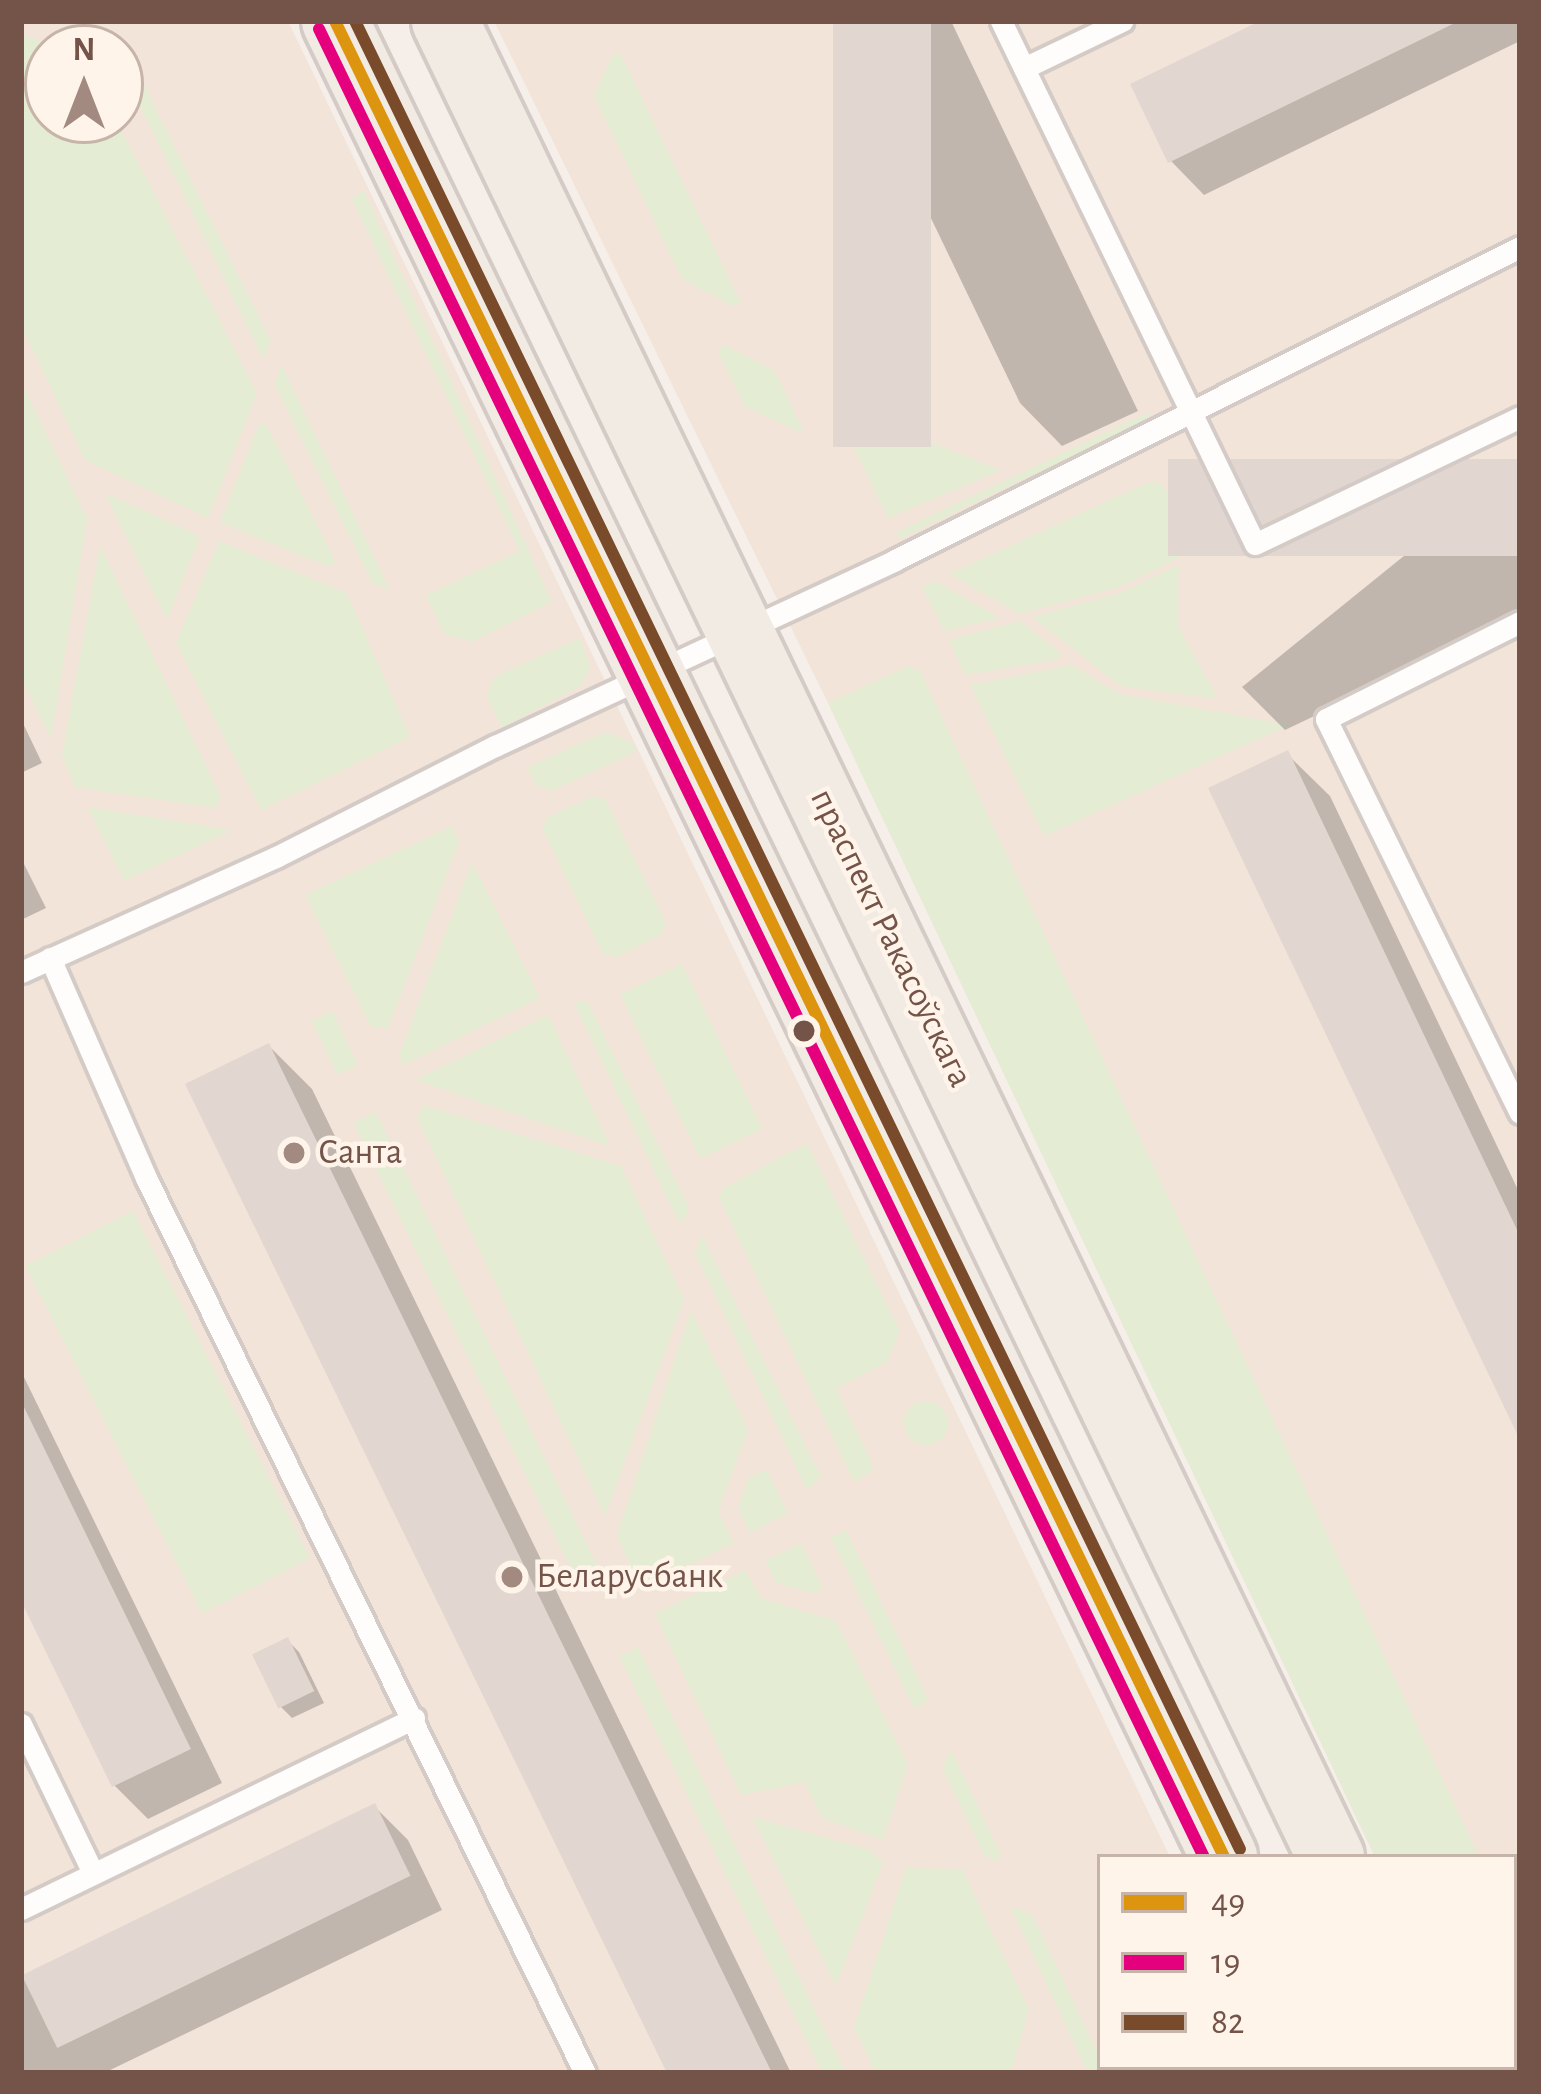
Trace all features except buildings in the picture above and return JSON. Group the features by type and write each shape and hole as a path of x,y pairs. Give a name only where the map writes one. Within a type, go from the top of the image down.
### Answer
{"main road":[{"path":"335,21 1223,1854"},
{"name":"праспект Ракасоўскага","path":"445,21 1330,1854"}],"lane":[{"path":"1001,21 1255,544 1520,417"},
{"path":"1024,68 1122,21"},
{"path":"21,972 277,857 1192,415 1520,247"},
{"path":"1520,622 1326,719 1520,1113"},
{"path":"50,958 146,1178 585,2073"},
{"path":"21,1909 414,1718"},
{"path":"21,1724 93,1874"}],"shaded area":[{"path":"21,21 288,21 1169,1854 1097,1854 1097,2070 1272,2070 21,2073"},
{"path":"494,21 1520,21 1520,2073 1476,2070 1517,2070 1517,1854 1374,1854 828,703"}],"green space":[{"path":"21,35 24,144 128,144 257,393 208,518 85,460 21,325"},
{"path":"620,53 741,303 733,306 682,279 594,96 612,55"},
{"path":"144,85 271,341 263,359 144,114"},
{"path":"364,191 552,602 472,642 444,634 426,595 520,551 351,198"},
{"path":"725,345 775,371 805,434 745,407 717,350"},
{"path":"281,364 390,590 372,583 275,385"},
{"path":"21,382 87,518 51,738 21,677"},
{"path":"835,409 853,411 1001,470 888,518"},
{"path":"1151,411 1144,421 900,539 897,532"},
{"path":"260,422 269,430 336,562 326,566 220,522"},
{"path":"1151,481 1162,484 1181,515 1179,558 1119,587 1020,614 949,574"},
{"path":"105,493 200,536 167,620"},
{"path":"219,541 347,593 410,737 261,810 176,643"},
{"path":"100,546 221,797 216,808 75,787 62,756"},
{"path":"1179,565 1178,626 1218,699 1121,686 1032,617 1120,593"},
{"path":"935,581 1000,618 944,631 922,587"},
{"path":"1020,621 1060,652 1060,659 965,675 949,640"},
{"path":"580,638 590,666 582,685 502,728 487,697 494,677"},
{"path":"1072,665 1120,694 1289,725 1044,836 970,685"},
{"path":"908,666 920,671 1478,1854 1374,1854 828,703"},
{"path":"606,732 631,742 637,751 551,791 536,785 527,767"},
{"path":"594,796 605,799 666,923 661,935 616,957 603,954 543,830 546,818"},
{"path":"87,807 232,830 124,881"},
{"path":"452,826 459,841 388,1028 371,1027 305,895"},
{"path":"472,862 540,998 403,1065 399,1056"},
{"path":"682,964 762,1128 700,1159 620,994"},
{"path":"587,1000 689,1208 685,1219 678,1221 574,1003"},
{"path":"332,1011 358,1065 338,1075 311,1021"},
{"path":"548,1015 610,1146 415,1080"},
{"path":"423,1105 621,1166 684,1299 605,1516 417,1117"},
{"path":"376,1112 601,1574 579,1585 354,1123"},
{"path":"807,1143 900,1331 887,1362 836,1389 872,1463 871,1472 854,1482 719,1197 724,1188"},
{"path":"133,1211 310,1558 202,1613 25,1266"},
{"path":"702,1235 821,1477 807,1490 695,1253"},
{"path":"691,1310 748,1430 718,1511 734,1543 641,1589 617,1536"},
{"path":"926,1401 941,1408 948,1423 941,1438 926,1445 911,1438 904,1423 911,1408"},
{"path":"767,1470 788,1513 750,1533 738,1508 749,1477"},
{"path":"846,1530 929,1701 914,1708 831,1537"},
{"path":"801,1543 823,1588 812,1593 776,1583 765,1561"},
{"path":"745,1570 762,1599 836,1621 908,1764 883,1840 822,1818 804,1782 741,1795 655,1614"},
{"path":"638,1647 846,2073 822,2073 619,1656"},
{"path":"951,1750 1001,1855 998,1861 984,1855 942,1767"},
{"path":"752,1817 870,1850 883,1863 836,1986"},
{"path":"906,1868 962,1869 1029,2010 1011,2073 876,2073 854,2028"},
{"path":"1010,1906 1032,1914 1097,2052 1097,2070 1107,2073 1088,2073"},
{"path":"1517,1938 1520,2073 1478,2073 1517,2070"}],"transit line":[{"name":"49","path":"335,21 1223,1854"},
{"name":"82","path":"355,21 1240,1849"},
{"name":"19","path":"319,29 1203,1854"}],"place":[{"name":"Санта","path":"294,1153"},
{"name":"Беларусбанк","path":"512,1577"}]}
